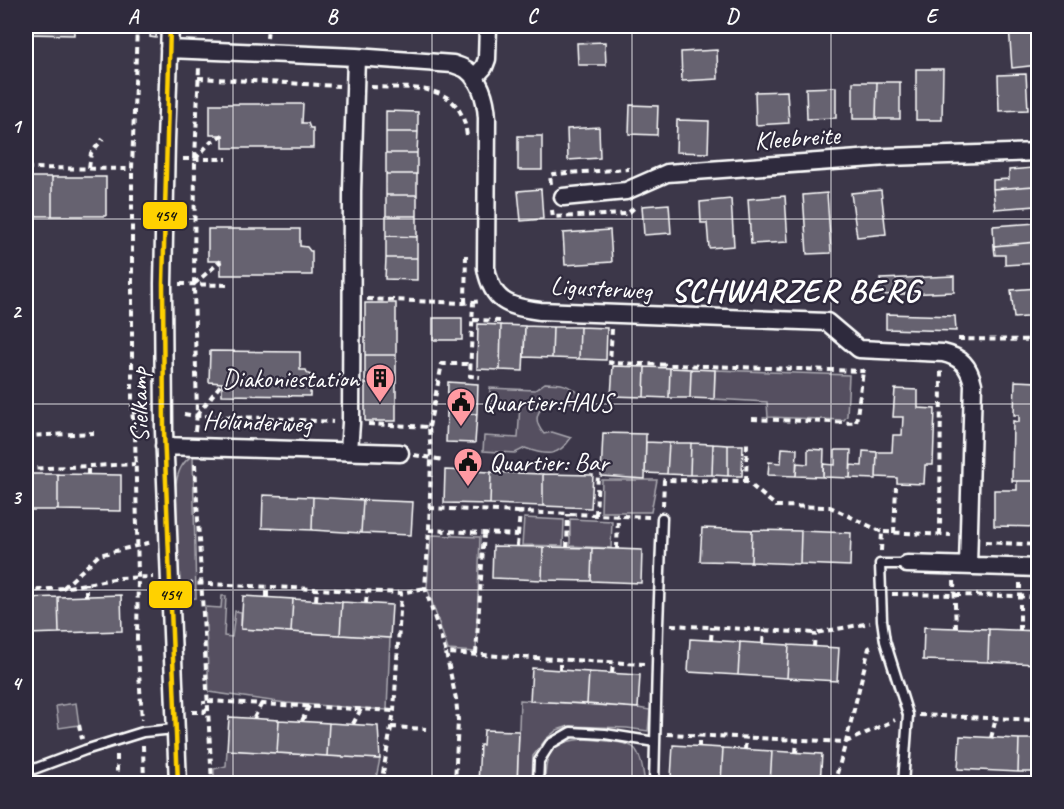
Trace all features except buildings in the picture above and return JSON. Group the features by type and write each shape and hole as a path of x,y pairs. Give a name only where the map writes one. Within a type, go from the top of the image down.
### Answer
{"street":[{"name":"Sielkamp","path":"170,26 163,284 164,446 178,783"},
{"path":"474,78 484,67 487,59 488,26"},
{"path":"169,49 356,57 453,64 466,69 483,91 486,103 488,118 486,268 492,288 500,298"},
{"path":"349,451 356,57"},
{"name":"Kleebreite","path":"563,197 626,191 667,173 887,157 1038,152"},
{"name":"Ligusterweg","path":"500,298 508,305 540,311 827,322 859,349 943,353 953,356 971,372 973,384 961,566"},
{"name":"Holunderweg","path":"164,446 400,453"},
{"path":"907,564 1038,568"}],"lane":[{"path":"654,783 662,518"},
{"path":"903,783 908,715 885,641 880,564 907,564"},
{"path":"26,772 143,732 175,729"},
{"path":"538,783 539,761 550,744 572,732 655,738"}],"path":[{"path":"137,26 132,169 132,412 135,432 137,639 144,782"},
{"path":"195,432 195,159 199,64"},
{"path":"195,159 211,142 223,135"},
{"path":"89,168 91,153 103,140"},
{"path":"201,159 227,159"},
{"path":"26,168 132,169"},
{"path":"68,168 68,177"},
{"path":"194,285 221,261"},
{"path":"200,285 229,285"},
{"path":"352,300 356,298 464,303 500,298"},
{"path":"465,301 473,302"},
{"path":"473,302 470,376 480,376"},
{"path":"958,339 1038,340"},
{"path":"752,419 856,423 863,371 872,362"},
{"path":"610,363 863,371"},
{"path":"429,427 442,364 471,364"},
{"path":"940,535 941,368"},
{"path":"196,416 222,382"},
{"path":"132,412 152,412"},
{"path":"184,414 351,423"},
{"path":"26,436 94,433"},
{"path":"746,481 747,443"},
{"path":"430,458 443,460"},
{"path":"194,461 212,783"},
{"path":"26,469 135,464"},
{"path":"88,466 88,475"},
{"path":"596,515 598,474"},
{"path":"429,508 662,518 664,480 746,481 776,506 830,507 882,532 957,536"},
{"path":"894,533 896,487"},
{"path":"518,546 520,512"},
{"path":"567,548 568,514"},
{"path":"617,549 618,516"},
{"path":"455,783 458,720 456,699 446,653 425,588 429,530 518,535"},
{"path":"880,564 882,532"},
{"path":"476,654 484,533"},
{"path":"63,588 99,555 150,543 168,542"},
{"path":"982,542 1038,545"},
{"path":"956,628 954,596 961,566"},
{"path":"1020,567 1020,630"},
{"path":"26,591 63,588 119,578 147,577"},
{"path":"170,582 400,593 425,588"},
{"path":"86,583 86,596"},
{"path":"267,587 267,597"},
{"path":"316,600 317,589"},
{"path":"366,603 367,592"},
{"path":"381,783 394,711 400,593"},
{"path":"881,594 1038,598"},
{"path":"658,625 815,633 882,620"},
{"path":"711,640 712,627"},
{"path":"763,644 764,630"},
{"path":"814,647 815,633"},
{"path":"834,783 869,648 885,641"},
{"path":"446,653 657,665"},
{"path":"560,659 560,670"},
{"path":"612,673 613,662"},
{"path":"206,701 394,711"},
{"path":"185,713 205,712 206,701"},
{"path":"254,718 262,703"},
{"path":"302,721 309,706"},
{"path":"353,724 361,709"},
{"path":"655,738 699,735 846,742 908,715 1038,720"},
{"path":"991,738 996,718"},
{"path":"391,727 426,729"},
{"path":"699,735 699,747"},
{"path":"745,750 746,737"},
{"path":"796,753 797,740"},
{"path":"117,756 117,782"},
{"path":"95,783 144,782 152,779"}],"shaded area":[{"path":"715,370 849,375 847,416 844,420 768,417 767,402 714,399"},
{"path":"545,383 564,385 580,395 571,403 559,399 547,401 538,413 538,425 544,434 552,432 571,438 566,444 551,453 525,448 515,453 483,451 484,436 518,438 520,403 490,401 490,388 535,390"},
{"path":"193,455 196,598 179,599 176,484 181,467"},
{"path":"602,480 657,480 651,512 601,512"},
{"path":"524,518 564,520 563,546 522,545"},
{"path":"570,519 612,521 611,548 570,546"},
{"path":"431,535 480,537 476,652 448,650 427,587"},
{"path":"222,596 226,596 224,636 232,637 235,611 241,612 241,629 390,638 387,710 286,703 209,692 205,607 221,608"},
{"path":"520,700 650,710 648,731 569,726 557,730 546,739 533,756 532,783 517,784"},
{"path":"76,703 79,725 59,728 56,706"},
{"path":"585,739 617,742 633,747 640,759 645,783 545,783 547,763 553,750 565,742"},
{"path":"227,750 380,759 375,783 214,783 214,769 226,766"}],"transit line":[{"name":"454","path":"170,26 163,284 164,431 178,784"}],"place":[{"name":"Diakoniestation","path":"380,404"},
{"name":"Quartier:HAUS","path":"461,428"},
{"name":"Quartier: Bar","path":"468,488"}],"district":[{"name":"SCHWARZER BERG","path":"796,290"}]}
